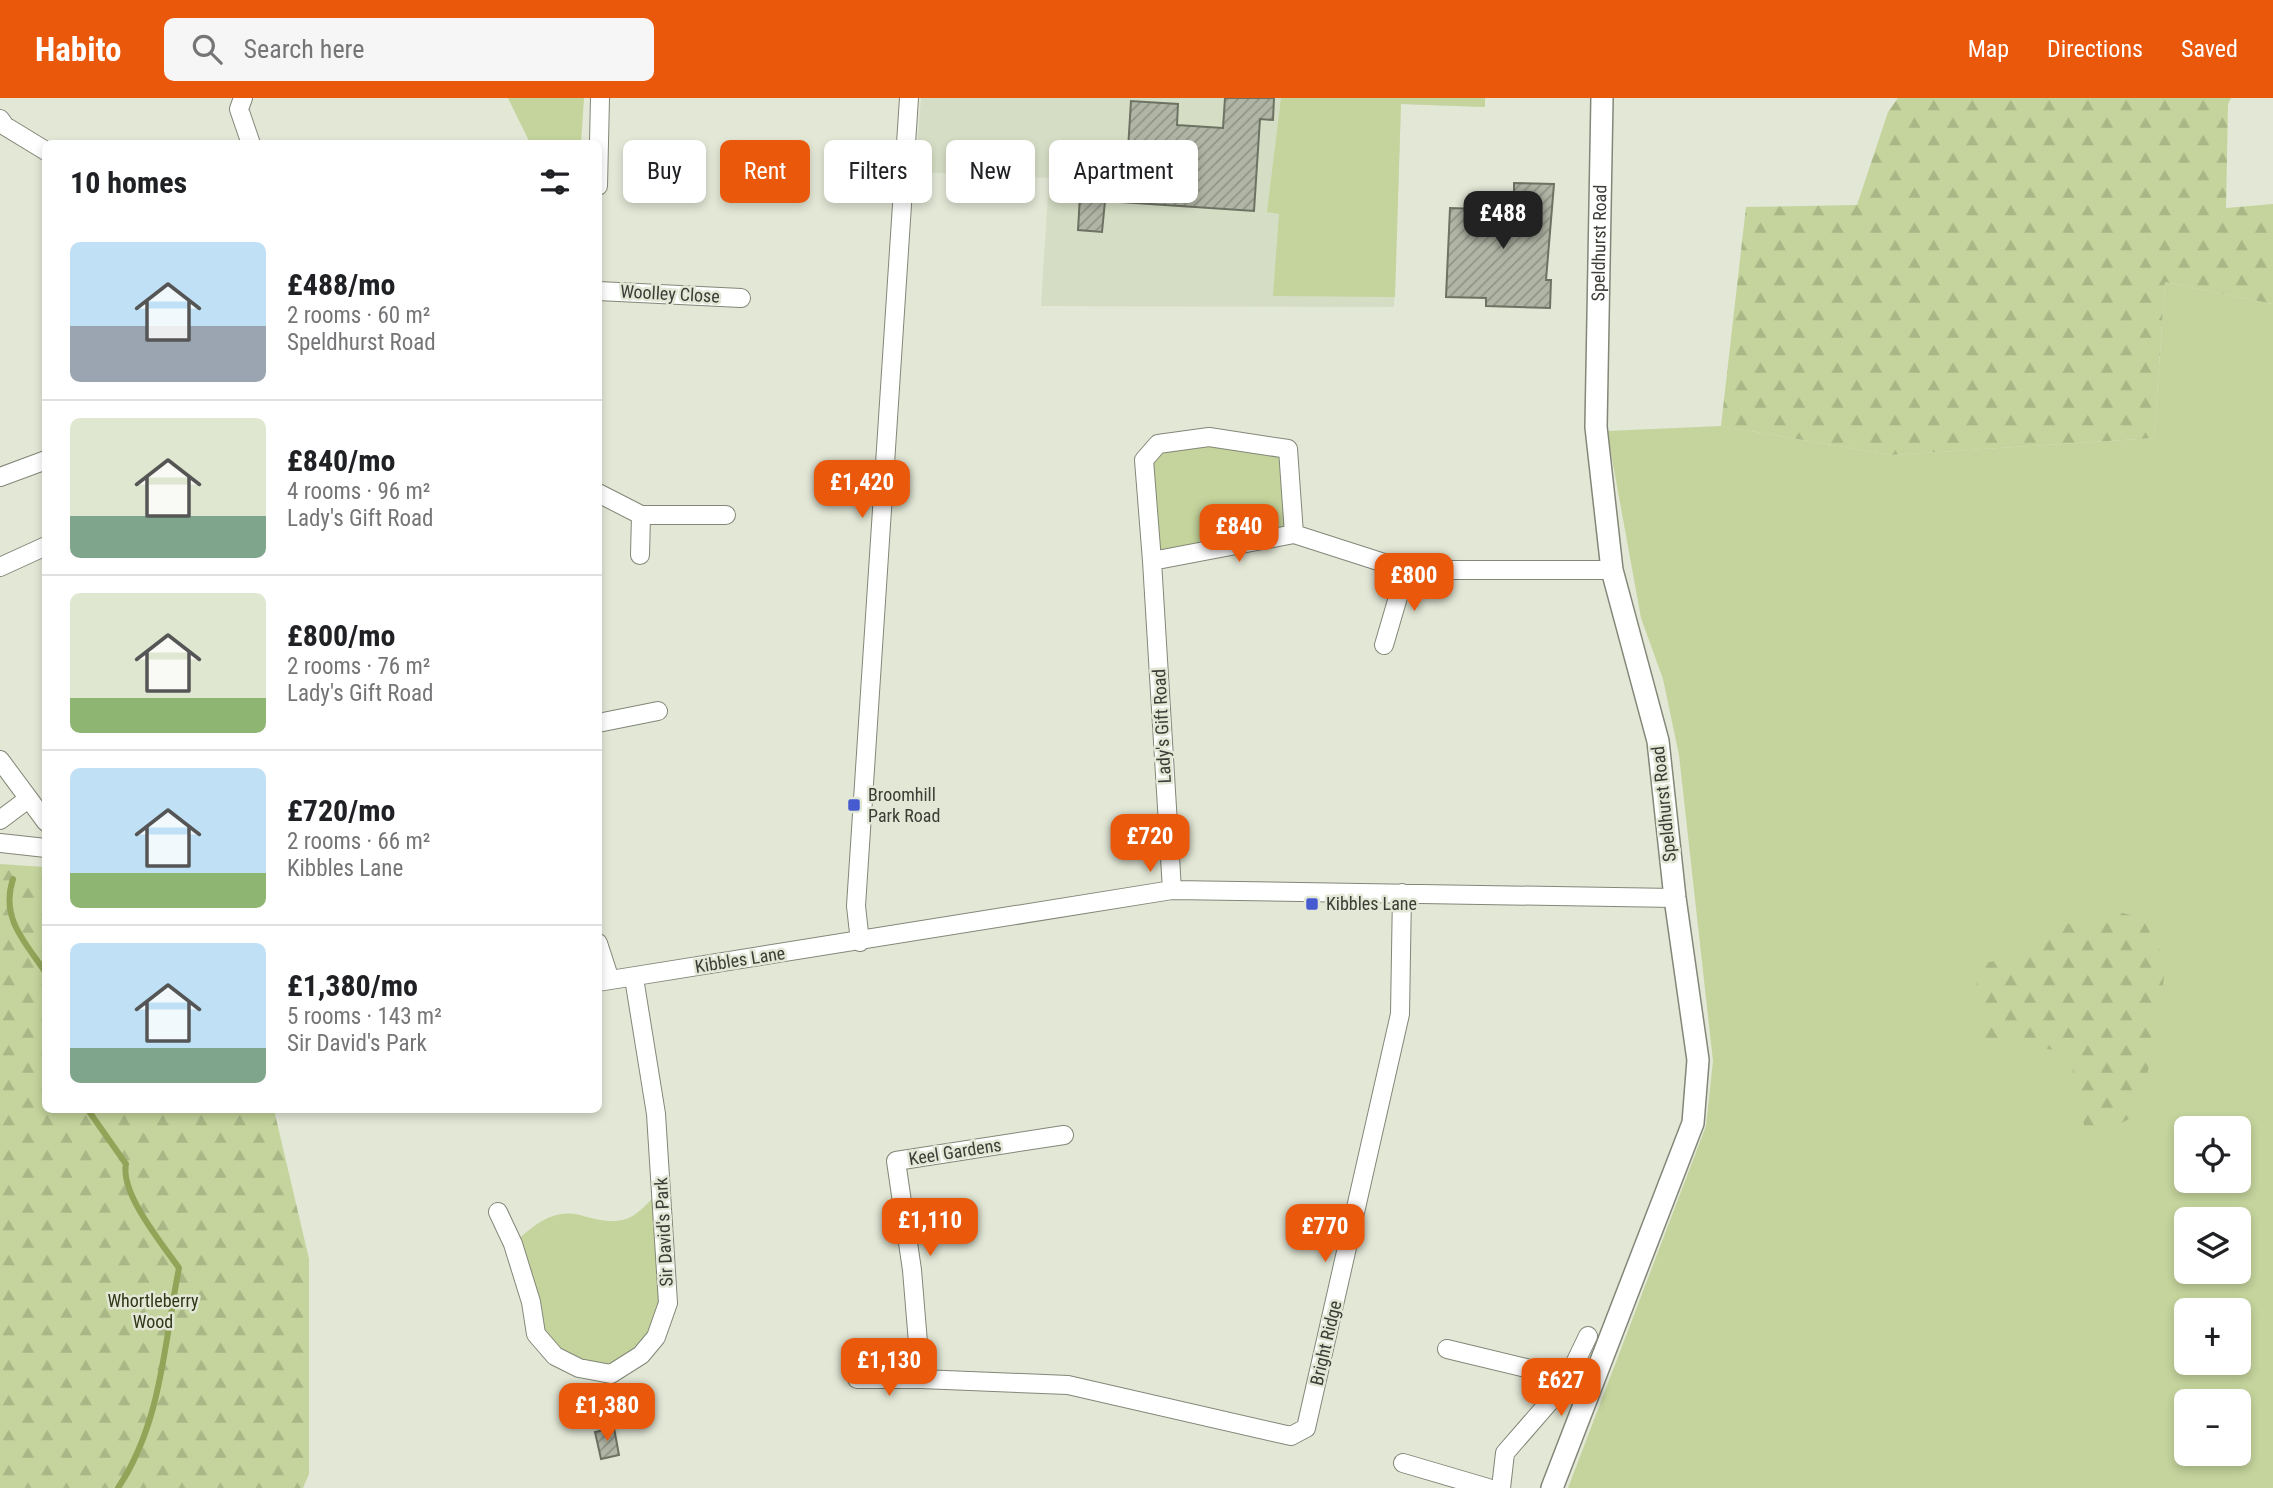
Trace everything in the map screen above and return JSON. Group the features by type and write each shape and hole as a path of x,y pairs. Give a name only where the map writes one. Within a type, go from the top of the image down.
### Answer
{"street":[{"path":"243,98 239,109 250,140"},
{"path":"599,140 600,98"},
{"path":"860,942 856,906 909,98"},
{"name":"Speldhurst Road","path":"1552,1488 1693,1124 1698,1060 1675,898 1658,741 1612,570 1596,427 1602,98"},
{"path":"0,119 5,126 42,149"},
{"name":"Woolley Close","path":"602,291 741,298"},
{"name":"Lady's Gift Road","path":"1171,890 1144,460 1158,444 1209,437 1287,449 1294,534"},
{"path":"0,477 42,461"},
{"path":"602,495 641,515 726,515"},
{"path":"640,555 641,515"},
{"path":"1152,561 1294,534 1406,570 1612,570"},
{"path":"0,567 42,549"},
{"path":"1384,645 1406,570"},
{"path":"602,722 658,711"},
{"path":"0,760 42,816"},
{"path":"0,820 28,799"},
{"path":"0,843 42,848"},
{"name":"Kibbles Lane","path":"604,981 1171,890 1675,898"},
{"name":"Bright Ridge","path":"921,1379 1068,1385 1291,1436 1306,1427 1400,1014 1402,893"},
{"name":"Sir David's Park","path":"498,1212 513,1244 531,1302 536,1334 555,1356 579,1368 611,1374 641,1355 656,1337 668,1303 656,1114 634,978"},
{"name":"Keel Gardens","path":"921,1379 912,1270 896,1161 1064,1135"},
{"path":"1501,1488 1505,1453 1568,1378 1588,1336"},
{"path":"1447,1349 1568,1378"},
{"path":"857,1380 921,1379"},
{"path":"1403,1463 1488,1488"}],"shaded area":[{"path":"921,98 1485,98 1485,107 1401,104 1394,307 1041,306 1049,178 1035,177 1035,140 946,140 946,173 932,173 932,140 918,140"}],"green space":[{"path":"508,98 584,98 581,140 529,140"},
{"path":"1281,98 1485,98 1485,107 1401,104 1395,297 1273,296 1279,214 1267,212"},
{"path":"1898,98 2231,98 2228,104 2226,208 2273,204 2273,304 2165,282 2154,438 1891,455 1721,426 1746,207 1857,205 1888,112"},
{"path":"2165,282 2273,304 2273,1488 1568,1488 1706,1126 1713,1061 1679,755 1663,679 1641,618 1607,431 1721,426 1891,455 2154,438"},
{"path":"1158,444 1288,449 1294,534 1152,561 1144,460"},
{"name":"Whortleberry Wood","path":"0,864 42,867 42,1113 275,1113 309,1259 309,1474 303,1488 0,1488"},
{"path":"2111,910 2142,918 2166,961 2157,1034 2137,1115 2087,1140 2069,1052 1979,1040 1976,964 2032,956 2067,924"},
{"path":"661,1189 668,1303 656,1337 611,1374 579,1368 536,1334 513,1244 552,1216 570,1213 607,1221 629,1218"}],"building":[{"path":"1225,98 1274,98 1273,120 1260,119 1254,211 1135,203 1198,203 1198,140 1129,140 1131,101 1178,104 1177,125 1223,128"},
{"path":"1514,183 1554,184 1546,280 1551,280 1550,308 1486,306 1486,298 1446,297 1450,208 1514,210"},
{"path":"1080,203 1105,203 1102,232 1078,230"},
{"path":"614,1428 619,1455 601,1459 595,1432"}],"waterway":[{"path":"13,879 10,893 12,918 42,967"},
{"path":"90,1113 126,1164 129,1189 136,1203 179,1268 153,1409 133,1463 118,1488"}],"place":[{"name":"Broomhill Park Road","path":"854,805"},
{"name":"Kibbles Lane","path":"1312,904"}]}
